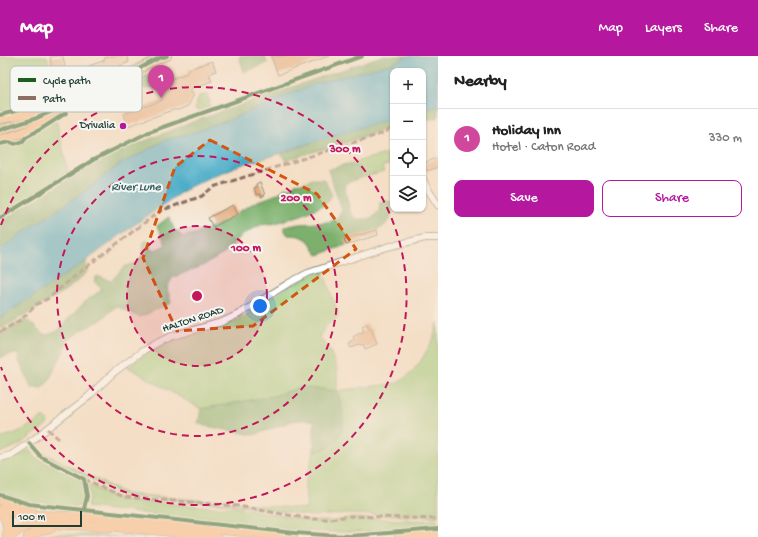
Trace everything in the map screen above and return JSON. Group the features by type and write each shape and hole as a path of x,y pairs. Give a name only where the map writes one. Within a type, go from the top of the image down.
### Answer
{"highway":[{"path":"0,500 26,509 95,514 141,521 293,537"},
{"path":"0,510 27,515 141,521"},
{"path":"0,510 6,521 9,537"},
{"path":"9,537 16,531 31,525 47,524 108,526 216,537"},
{"path":"28,537 43,530 93,530 191,534"},
{"path":"399,537 438,534"}],"main road":[{"path":"142,68 163,57"},
{"path":"0,118 21,116 35,112"},
{"path":"0,130 49,112"},
{"path":"0,139 21,134 41,125 59,112"},
{"path":"0,125 22,123"}],"street":[{"path":"426,186 438,205"},
{"name":"HALTON ROAD","path":"0,458 11,455 29,443 88,397 113,373 144,350 158,342 172,336 222,322 239,314 308,273 387,247 425,238 438,238"}],"highlighted area":[{"path":"210,140 317,194 356,249 253,326 177,331 143,258 175,167"}],"green space":[{"path":"3,56 47,56 49,66 10,66 10,110 7,111 0,110 0,59"},
{"path":"151,56 155,56 139,66 134,66"},
{"path":"239,56 265,56 267,63 244,72"},
{"path":"382,56 409,56 391,64 317,83 232,119 163,141 139,155 123,162 82,193 0,250 0,222 93,164 116,152 198,120"},
{"path":"157,70 161,71 162,78 157,87 146,89 142,88 142,78"},
{"path":"207,95 210,102 209,107 198,111 195,109 199,96"},
{"path":"438,105 438,118 426,120 426,108"},
{"path":"390,119 390,127 361,138 286,160 281,154 325,138"},
{"path":"56,120 68,171 0,216 0,146 28,138"},
{"path":"390,153 390,164 382,167 384,172 361,178 358,167 343,165"},
{"path":"343,165 358,167 361,178 344,184 350,212 356,219 371,219 379,211 380,202 390,202 390,212 392,212 390,220 378,230 345,239 346,245 318,255 309,241 301,236 288,235 285,231 285,227 338,219 342,209 328,170"},
{"path":"312,179 324,179 332,195 327,203 304,214 276,223 260,225 242,235 225,253 204,265 172,278 167,288 171,303 140,317 116,306 101,320 80,331 67,341 48,382 42,388 32,388 19,361 18,354 12,354 0,358 0,334 23,320 30,322 42,334 47,335 58,331 88,299 102,290 94,281 97,276 111,281 124,267 138,262 143,252 143,243 147,239 152,251 166,245 157,226 169,217 174,229 183,237 193,235 211,227 254,203 278,193 285,188 292,188 295,184"},
{"path":"86,261 87,272 77,281 56,296 0,330 0,318"},
{"path":"323,271 339,316 326,326 319,337 330,351 337,369 337,391 398,383 419,364 433,340 438,323 438,517 349,514 311,516 241,505 125,496 39,453 35,447 35,444 41,452 126,494 307,509 305,484 314,452 329,447 298,388 274,396 201,409 128,367 149,351 173,340 224,326 241,318 289,287"},
{"path":"298,388 337,391 342,406 342,428 340,434 326,448 314,452 314,420 295,420 254,435 206,426 198,423 201,409 274,396"},
{"path":"44,417 48,422 47,425 19,445 0,453 0,437 28,427"},
{"path":"29,450 38,459 81,480 84,494 82,507 31,502 0,493 0,462"},
{"path":"87,484 119,499 126,500 211,507 237,507 310,521 334,521 351,518 438,521 438,527 366,532 293,530 87,507 90,495"},
{"path":"57,534 146,537 36,537"}],"water":[{"name":"River Lune","path":"409,56 438,56 438,105 426,108 426,68 390,68 390,119 246,163 212,176 187,188 86,261 0,318 0,250 82,193 123,162 139,155 163,141 232,119 317,83 391,64"}],"building":[{"path":"63,56 65,66 51,66 50,57"},
{"path":"109,56 127,56 129,62 119,66 89,66 105,60 104,58"},
{"path":"271,56 329,56 278,75"},
{"path":"212,61 216,71 209,74 212,81 192,88 190,93 194,94 188,106 128,126 124,114 130,112 142,112 142,108 161,101 171,79 187,73 189,69"},
{"path":"437,158 438,167 427,171 426,162"},
{"path":"260,182 265,195 261,197 260,194 257,195 254,188 257,187 256,184"},
{"path":"233,205 238,214 213,227 208,218"},
{"path":"377,230 378,235 346,245 344,239"},
{"path":"367,324 370,329 371,328 377,344 365,349 363,344 351,348 349,344 355,340 353,337 364,331 362,326"}],"marked path":[{"path":"0,332 22,319 37,304 49,298 77,274 160,211 202,196 213,187 384,133 390,129"},
{"path":"48,429 59,439"},
{"path":"84,479 124,497 238,506 310,519 330,519 350,516 438,519"}],"cycle path":[{"path":"142,67 159,58 167,56"},
{"path":"0,218 93,160 149,132 362,56"},
{"path":"0,115 12,112"},
{"path":"0,130 51,112"},
{"path":"0,144 10,142 15,144 23,141 26,137 66,113"},
{"path":"29,443 41,457 84,479 87,496 84,509"},
{"path":"0,495 29,504 295,533 350,536 438,529"}],"place":[{"name":"Holiday Inn","path":"161,98"},
{"name":"Drivalia","path":"123,126"}]}
